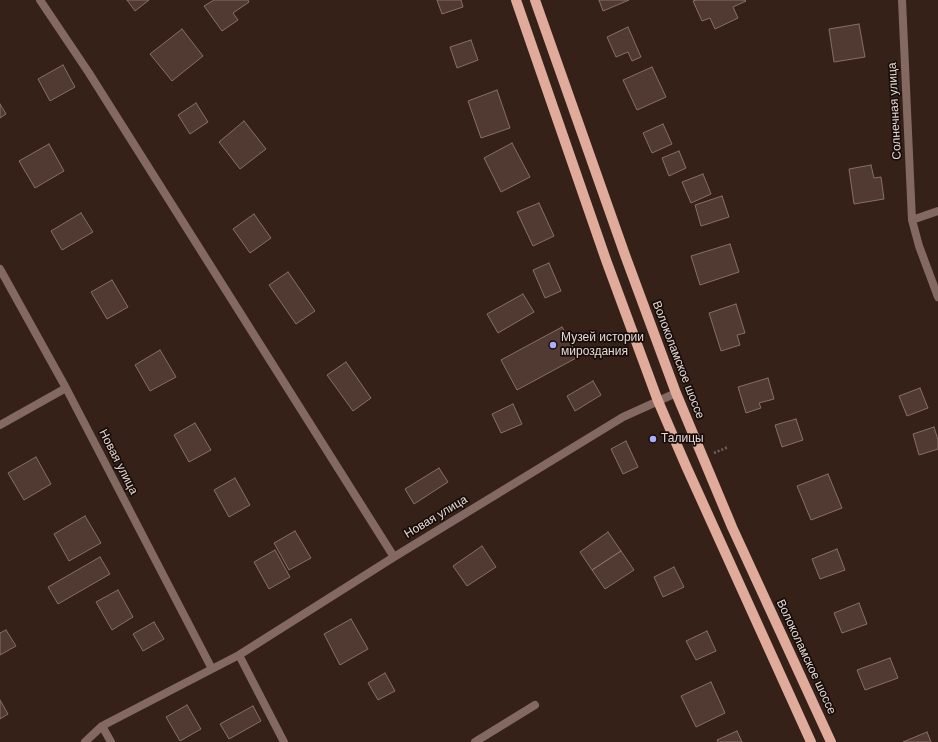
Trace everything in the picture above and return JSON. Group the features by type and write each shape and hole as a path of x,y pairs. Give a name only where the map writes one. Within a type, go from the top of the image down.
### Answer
{"main road":[{"path":"516,0 606,260 658,400 686,466 811,742"},
{"name":"Волоколамское шоссе","path":"535,0 624,256 676,393 732,527 831,742"}],"street":[{"path":"40,0 89,73 394,557"},
{"name":"Солнечная улица","path":"902,0 912,220 919,246 938,297"},
{"path":"912,220 938,211"},
{"name":"Новая улица","path":"0,269 66,388 211,667"},
{"path":"0,425 66,388"},
{"name":"Новая улица","path":"85,742 102,726 211,667 239,655 394,557 623,417 676,393"},
{"path":"239,655 284,742"},
{"path":"475,742 535,705"},
{"path":"102,726 111,742"}],"path":[{"path":"713,454 728,447"}],"building":[{"path":"127,0 149,0 135,11"},
{"path":"214,0 248,0 249,2 233,13 238,20 222,31 204,6"},
{"path":"437,0 461,0 463,7 442,14"},
{"path":"599,0 629,0 603,11"},
{"path":"693,1 746,1 733,7 738,18 715,29 710,18 702,21"},
{"path":"859,24 865,57 834,62 829,29"},
{"path":"628,27 641,57 632,61 628,52 616,57 607,37"},
{"path":"182,29 203,56 172,81 150,54"},
{"path":"471,40 478,60 457,68 450,47"},
{"path":"63,65 75,87 50,101 38,79"},
{"path":"652,67 666,97 637,110 623,80"},
{"path":"497,90 510,128 481,138 468,101"},
{"path":"196,103 208,122 190,134 178,115"},
{"path":"0,104 6,114 0,118"},
{"path":"244,121 266,149 240,169 219,142"},
{"path":"663,124 672,144 652,153 643,133"},
{"path":"512,143 530,177 501,192 484,158"},
{"path":"49,144 64,171 35,188 19,161"},
{"path":"679,151 686,168 669,176 662,158"},
{"path":"871,165 874,178 881,177 884,199 854,204 849,169"},
{"path":"703,174 711,194 691,203 682,182"},
{"path":"722,196 729,217 701,226 695,205"},
{"path":"539,203 554,236 533,246 517,212"},
{"path":"81,213 93,232 62,250 51,231"},
{"path":"254,214 271,238 250,253 233,229"},
{"path":"730,244 739,272 700,285 691,256"},
{"path":"549,263 561,291 545,298 533,270"},
{"path":"288,272 315,311 296,324 269,285"},
{"path":"112,280 128,307 107,319 91,292"},
{"path":"523,294 534,312 498,333 487,314"},
{"path":"736,304 745,333 737,335 740,345 721,351 709,313"},
{"path":"562,327 578,357 517,390 501,360"},
{"path":"160,350 176,377 150,391 135,365"},
{"path":"346,362 371,398 353,411 327,375"},
{"path":"768,378 774,399 759,403 761,408 746,413 738,387"},
{"path":"593,381 601,395 575,411 567,396"},
{"path":"920,388 928,408 907,416 899,396"},
{"path":"513,404 522,424 501,433 492,414"},
{"path":"796,419 803,440 782,447 775,425"},
{"path":"195,423 211,450 189,462 174,435"},
{"path":"934,427 938,440 938,449 919,455 913,434"},
{"path":"626,441 638,467 623,474 611,449"},
{"path":"36,457 51,484 24,500 8,473"},
{"path":"439,468 448,482 414,504 405,489"},
{"path":"828,474 842,508 811,520 797,486"},
{"path":"235,478 250,505 229,517 214,490"},
{"path":"85,516 101,543 69,561 54,534"},
{"path":"295,531 311,558 289,570 274,543"},
{"path":"608,532 621,551 592,570 580,552"},
{"path":"482,546 496,567 467,586 453,566"},
{"path":"837,549 845,570 820,579 812,559"},
{"path":"275,550 290,577 269,589 254,562"},
{"path":"621,551 634,570 605,589 592,570"},
{"path":"100,557 110,574 58,604 48,587"},
{"path":"674,567 684,587 663,597 654,577"},
{"path":"118,590 133,617 112,630 96,602"},
{"path":"859,603 867,624 842,633 834,613"},
{"path":"351,619 368,649 340,665 324,634"},
{"path":"154,622 164,639 143,651 133,634"},
{"path":"6,630 16,646 0,655 0,633"},
{"path":"707,631 716,651 696,660 686,641"},
{"path":"890,658 898,678 865,690 857,670"},
{"path":"385,673 395,691 378,700 368,683"},
{"path":"711,682 725,713 696,727 681,696"},
{"path":"0,700 8,714 0,719"},
{"path":"187,705 201,729 180,741 166,717"},
{"path":"253,706 261,721 229,739 220,724"},
{"path":"737,731 742,742 718,742 717,740"},
{"path":"927,732 931,742 903,742"}],"place":[{"name":"Музей истории мироздания","path":"553,345"},
{"name":"Талицы","path":"653,439"}]}
